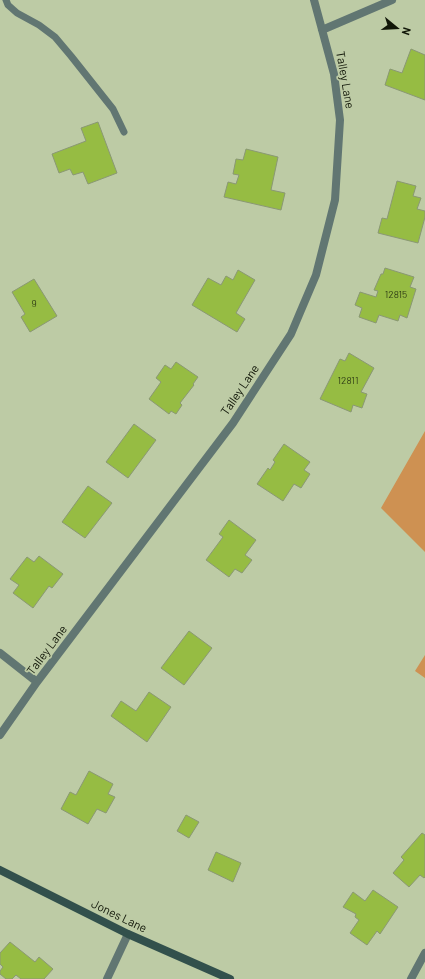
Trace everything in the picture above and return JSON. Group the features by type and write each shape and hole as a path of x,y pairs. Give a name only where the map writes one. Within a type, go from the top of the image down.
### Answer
{"street":[{"name":"Talley Lane","path":"0,735 38,682 233,423 294,328 316,274 335,200 340,120 334,74 314,0"},
{"path":"322,30 392,0"},
{"path":"0,653 38,682"},
{"name":"Jones Lane","path":"0,870 128,934 230,979"},
{"path":"107,979 128,934"},
{"path":"412,979 425,953"}],"lane":[{"path":"6,0 8,5 16,13 39,25 55,37 113,109 124,132"}],"shaded area":[{"path":"425,431 425,552 381,508"},
{"path":"425,655 425,678 415,671"}],"building":[{"path":"411,49 425,55 425,100 385,85 390,69 402,73"},
{"path":"98,122 117,173 88,184 83,172 73,175 70,169 59,173 52,154 86,141 81,128"},
{"path":"246,149 278,157 271,190 285,193 281,210 224,197 228,182 236,184 239,175 233,174 236,159 243,160"},
{"path":"397,181 416,186 413,196 421,198 417,209 425,211 425,217 418,243 378,233 382,218 387,219"},
{"path":"385,268 414,277 410,287 416,289 407,318 400,315 398,321 379,315 376,323 359,317 362,308 355,305 360,292 376,297 378,291 374,290"},
{"path":"238,270 255,280 236,313 245,319 237,332 192,305 208,278 221,285 226,276 233,280"},
{"path":"34,279 57,316 30,332 21,317 25,314 12,292"},
{"path":"349,353 374,368 361,392 367,394 362,408 353,405 351,412 320,399 340,359 345,361"},
{"path":"176,362 198,377 193,384 194,385 180,403 182,405 176,414 171,411 169,414 149,399 161,382 156,378 165,365 171,369"},
{"path":"134,424 156,440 128,478 106,462"},
{"path":"284,444 310,462 304,470 310,474 301,488 294,484 283,501 257,484 268,468 270,470 275,462 273,460"},
{"path":"88,486 112,503 85,538 62,522"},
{"path":"229,520 256,540 245,555 252,560 242,573 235,569 229,577 206,560 223,537 219,534"},
{"path":"39,556 63,574 52,588 49,586 33,608 13,593 19,585 10,579 27,557 34,562"},
{"path":"189,631 212,648 184,685 161,668"},
{"path":"149,692 171,707 147,742 111,716 121,701 136,711"},
{"path":"89,771 113,784 108,794 115,797 106,813 97,809 88,824 61,809 70,792 76,795"},
{"path":"186,815 199,822 189,838 177,831"},
{"path":"422,833 425,835 425,877 424,878 420,875 409,887 393,873 404,860 401,857"},
{"path":"216,852 241,863 233,882 208,870"},
{"path":"373,890 398,907 380,934 377,931 367,945 350,933 359,920 355,917 356,914 343,907 353,892 365,901"},
{"path":"10,942 35,962 39,957 53,969 44,979 21,979 16,975 12,979 6,979 0,974 3,967 0,964 0,953"}]}
